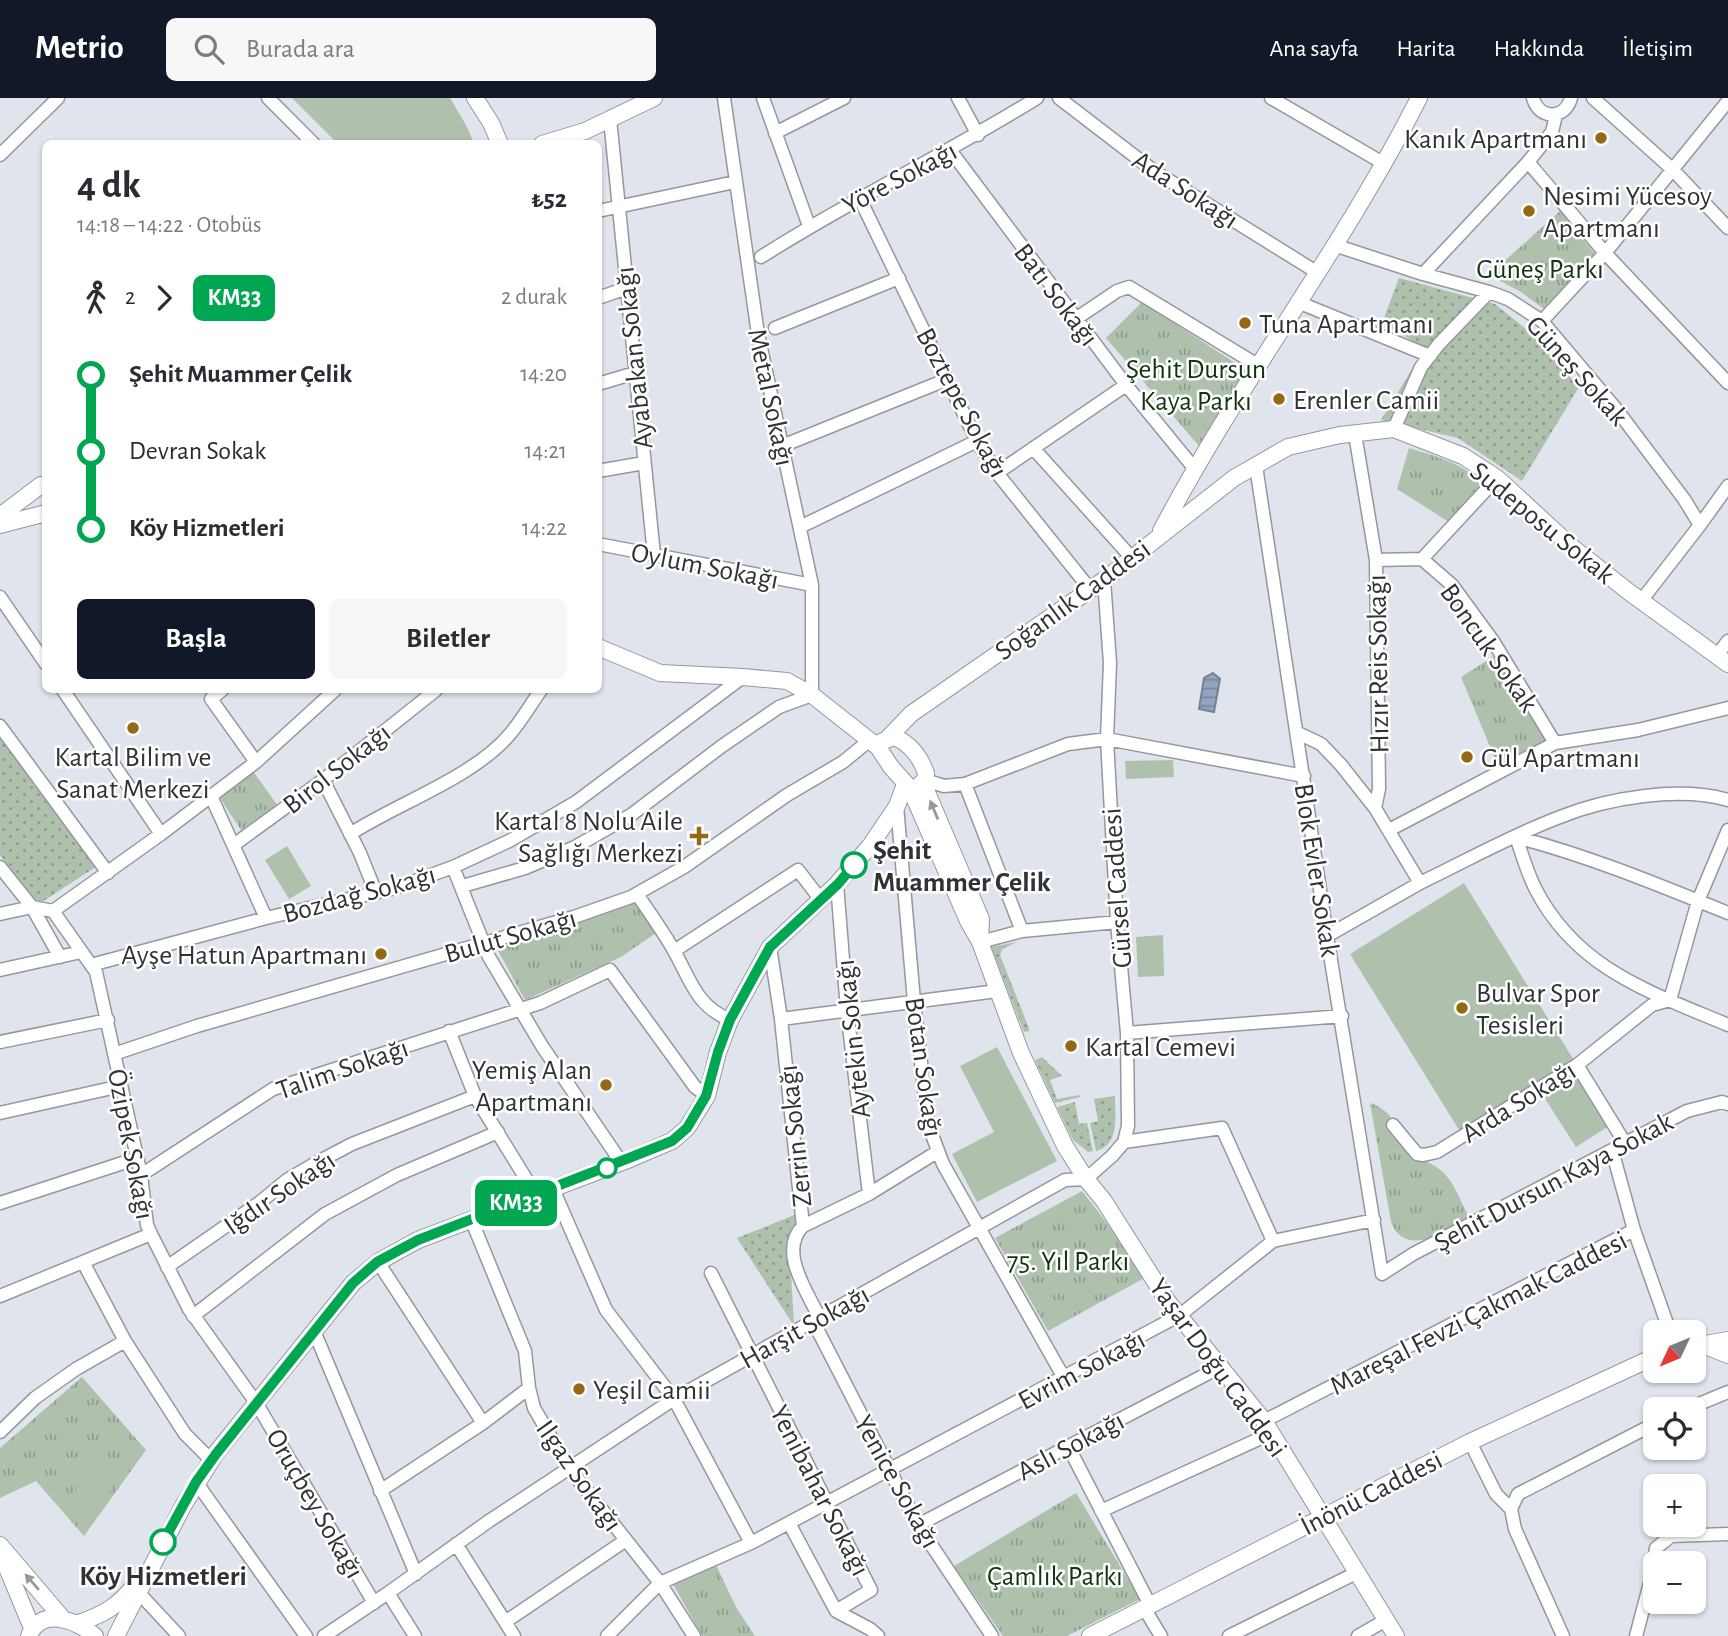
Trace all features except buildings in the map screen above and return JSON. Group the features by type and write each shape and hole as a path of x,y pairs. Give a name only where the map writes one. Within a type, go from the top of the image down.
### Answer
{"street":[{"path":"0,155 58,98"},
{"path":"268,98 310,140"},
{"path":"475,98 498,140"},
{"path":"555,140 585,131 610,119 635,102 654,98"},
{"name":"Metal Sokağı","path":"724,98 758,334 812,585 812,695"},
{"path":"762,98 809,226"},
{"path":"775,133 844,98"},
{"path":"958,98 978,135"},
{"name":"Yöre Sokağı","path":"761,257 809,226 978,135 1037,98"},
{"name":"Ada Sokağı","path":"1059,98 1154,171 1318,272"},
{"path":"1271,98 1383,163"},
{"name":"Soğanlık Caddesi","path":"884,741 911,714 1104,580 1158,536 1194,468 1300,303 1419,98"},
{"path":"1533,98 1539,110 1556,115 1566,110 1571,98"},
{"path":"1592,98 1672,169 1728,228"},
{"path":"1542,321 1605,253 1728,101"},
{"path":"1423,274 1528,162 1552,132 1556,115"},
{"name":"Ayabakan Sokağı","path":"610,119 654,555"},
{"name":"Batı Sokağı","path":"950,150 1126,385 1194,468"},
{"path":"1528,162 1605,253 1728,383"},
{"path":"602,210 734,182"},
{"name":"Boztepe Sokağı","path":"860,199 978,441 997,473 1090,590"},
{"name":"Güneş Sokak","path":"1334,245 1489,292 1508,299 1542,321 1617,410 1684,499 1700,526"},
{"path":"775,328 898,278"},
{"path":"1077,318 1121,289 1129,287 1259,366"},
{"path":"602,297 627,288"},
{"path":"1394,429 1421,367 1489,292"},
{"path":"1300,303 1430,356"},
{"path":"602,383 635,373"},
{"path":"782,446 947,379"},
{"path":"997,473 1126,385"},
{"name":"Sudeposu Sokak","path":"1158,536 1234,478 1288,447 1340,435 1394,429 1462,456 1497,478 1572,547 1641,601 1725,653"},
{"name":"Hızır Reis Sokağı","path":"1355,434 1377,560 1379,789 1375,808"},
{"path":"800,527 978,441"},
{"path":"1033,448 1131,558"},
{"path":"602,470 644,463"},
{"name":"Blok Evler Sokak","path":"1256,466 1327,936 1382,1274"},
{"path":"1422,559 1497,478"},
{"path":"0,516 42,484"},
{"path":"42,486 37,498 42,505"},
{"path":"1641,601 1728,486"},
{"path":"0,525 42,512"},
{"name":"Oylum Sokağı","path":"602,545 812,585"},
{"name":"Boncuk Sokak","path":"1377,560 1422,559 1452,586 1493,641 1555,743"},
{"name":"Gürsel Caddesi","path":"1104,580 1110,663 1107,739 1117,922 1127,1033 1128,1126 1124,1142"},
{"path":"0,597 42,658"},
{"path":"116,1636 196,1482 353,1283 377,1262 418,1240 672,1141 687,1128 706,1096 730,1020 770,947 838,884 870,846 897,806 926,773 914,751 884,741 787,681 660,673 602,649"},
{"name":"Bozdağ Sokağı","path":"91,965 266,918 396,888 453,867 509,841 576,802 743,677"},
{"path":"65,693 161,834"},
{"path":"218,693 211,699 256,762"},
{"path":"0,914 32,907 53,911 256,762 332,693"},
{"name":"Birol Sokağı","path":"235,844 323,780 432,693"},
{"path":"350,834 371,820 436,787 488,754 510,734 539,693"},
{"path":"461,888 525,868 575,847 631,815 779,707 812,695"},
{"path":"1389,830 1555,743 1638,730 1728,708"},
{"path":"0,726 108,873"},
{"path":"1298,733 1321,744 1341,765 1375,808 1420,883"},
{"path":"884,741 916,784 965,784 1068,744 1107,739 1304,776"},
{"name":"Bulut Sokağı","path":"114,1054 197,1026 574,917 637,894 684,867 787,795 884,741"},
{"path":"323,780 376,893"},
{"name":"Yaşar Doğu Caddesi","path":"916,784 968,921 980,942 1021,1053 1065,1146 1104,1201 1168,1302 1222,1366 1268,1427 1396,1636"},
{"path":"965,784 1022,931"},
{"path":"1327,936 1420,883 1561,816 1610,803 1668,794 1713,796 1728,800"},
{"path":"211,796 235,844 266,918"},
{"name":"Botan Sokağı","path":"897,806 928,1125 937,1152 978,1229 1065,1378"},
{"path":"1670,1000 1699,901 1728,830"},
{"path":"1516,837 1607,866 1728,913"},
{"path":"1516,837 1535,888 1560,928 1586,954 1614,974 1728,1025"},
{"path":"0,867 32,907 60,957"},
{"path":"453,867 483,943 519,1010 621,1162"},
{"path":"674,951 798,870 821,900"},
{"name":"Aytekin Sokağı","path":"838,884 847,1010 869,1194"},
{"path":"637,894 674,951 701,1002 714,1013 730,1020"},
{"name":"Özipek Sokağı","path":"53,911 96,972 138,1158 150,1234 193,1316 257,1404"},
{"path":"980,942 1022,931 1117,922"},
{"name":"Zerrin Sokağı","path":"770,947 781,1018 803,1226 796,1233 793,1254 816,1319"},
{"path":"0,970 81,952"},
{"name":"Talim Sokağı","path":"141,1175 272,1089 540,1003 610,970 695,1087 706,1096"},
{"path":"781,1018 997,991"},
{"name":"Arda Sokağı","path":"1394,1125 1417,1154 1437,1152 1577,1065 1652,1005 1670,1000"},
{"path":"1127,1033 1342,1016"},
{"path":"0,1042 108,1020"},
{"path":"449,1031 475,1096 536,1195"},
{"path":"1577,1065 1625,1143"},
{"path":"0,1113 121,1086"},
{"name":"Iğdır Sokağı","path":"167,1267 259,1203 287,1180 316,1163 352,1144 475,1096"},
{"name":"Şehit Dursun Kaya Sokak","path":"1382,1274 1413,1254 1687,1111 1722,1102 1728,1104"},
{"path":"1086,1179 1124,1142 1223,1128 1273,1241 1374,1220"},
{"path":"193,1316 325,1214 397,1175 498,1132"},
{"path":"1612,1150 1634,1230"},
{"path":"803,1226 869,1194 937,1152"},
{"path":"0,1203 138,1158"},
{"name":"Harşit Sokağı","path":"324,1636 456,1544 674,1399 1065,1180 1086,1179"},
{"path":"553,1189 606,1310 674,1399 751,1543"},
{"name":"Ilgaz Sokağı","path":"471,1219 525,1351 534,1408 569,1468 660,1583 694,1636"},
{"name":"Mareşal Fevzi Çakmak Caddesi","path":"1101,1511 1268,1427 1634,1230 1666,1320"},
{"path":"0,1296 150,1234"},
{"name":"Evrim Sokağı","path":"660,1583 751,1543 1180,1315 1273,1241"},
{"path":"83,1262 125,1340 185,1434 211,1460"},
{"path":"377,1262 483,1423"},
{"name":"Yenibahar Sokağı","path":"711,1273 871,1590 836,1611"},
{"name":"Yenice Sokağı","path":"816,1319 918,1525 992,1636"},
{"path":"314,1331 416,1574"},
{"path":"0,1432 35,1398 76,1369 125,1340"},
{"path":"1706,1345 1728,1346"},
{"name":"İnönü Caddesi","path":"1090,1636 1470,1442 1643,1362"},
{"name":"Aslı Sokağı","path":"918,1525 1222,1366"},
{"path":"380,1491 483,1423 529,1388"},
{"path":"1706,1401 1728,1392"},
{"name":"Oruçbey Sokağı","path":"257,1404 374,1603"},
{"path":"1511,1508 1518,1494 1643,1430"},
{"path":"1470,1442 1496,1494 1511,1508 1515,1529 1563,1636"},
{"path":"1068,1446 1161,1636"},
{"path":"196,1482 306,1636"},
{"path":"789,1523 836,1611 869,1634"},
{"path":"1636,1636 1656,1548 1671,1536 1728,1534"},
{"path":"505,1622 626,1540"},
{"path":"456,1544 514,1636"},
{"path":"0,1548 29,1634 47,1618 70,1622 102,1615 119,1603 154,1560"},
{"path":"0,1548 70,1622 95,1636"},
{"path":"1229,1636 1356,1573"},
{"path":"607,1636 660,1583"},
{"path":"139,1593 179,1636"},
{"path":"388,1593 415,1636"},
{"path":"1358,1636 1386,1620"}],"green space":[{"path":"292,98 450,98 473,140 334,140"},
{"name":"Güneş Parkı","path":"1560,211 1595,254 1544,309 1521,292 1489,275"},
{"path":"1399,278 1495,304 1531,333 1579,387 1522,481 1458,438 1381,420 1425,348 1382,323"},
{"name":"Şehit Dursun Kaya Parkı","path":"1142,302 1252,374 1199,446 1106,338"},
{"path":"1409,448 1460,467 1476,480 1481,488 1449,522 1397,489"},
{"path":"1494,656 1545,738 1498,766 1461,677"},
{"path":"1484,671 1487,700 1474,702 1471,672"},
{"path":"0,733 97,866 39,904 0,855"},
{"path":"1173,760 1174,777 1126,779 1125,761"},
{"path":"253,771 278,806 241,830 220,798"},
{"path":"287,846 311,886 289,899 265,860"},
{"name":"Bulvar Spor Tesisleri","path":"1464,883 1575,1062 1461,1133 1350,954"},
{"path":"635,902 656,933 621,957 525,1000 496,947"},
{"path":"1163,935 1164,976 1138,977 1136,937"},
{"path":"1017,942 1002,949 1000,955 1030,1031 1024,1032 991,947"},
{"path":"997,1047 1057,1161 977,1202 952,1154 994,1132 960,1066"},
{"path":"1042,1057 1062,1076 1050,1080 1057,1099 1080,1097 1055,1103 1035,1060"},
{"name":"Bulvar Spor Tesisleri","path":"1577,1071 1612,1124 1576,1147 1542,1094"},
{"path":"1115,1096 1113,1136 1104,1148 1096,1151 1090,1123 1098,1121 1094,1099"},
{"path":"1075,1102 1079,1124 1087,1123 1093,1151 1088,1152 1073,1140 1057,1107"},
{"path":"1370,1103 1392,1118 1414,1158 1444,1173 1470,1219 1427,1239 1406,1239 1397,1233 1391,1222"},
{"name":"75. Yıl Parkı","path":"1082,1191 1148,1276 1048,1331 995,1238"},
{"path":"797,1214 790,1255 794,1326 737,1238"},
{"path":"82,1377 146,1450 84,1536 36,1481 0,1498 0,1448"},
{"path":"91,1464 118,1477 93,1520 67,1505"},
{"name":"Çamlık Parkı","path":"1076,1493 1140,1599 1067,1636 1003,1636 954,1566"},
{"path":"716,1565 736,1607 755,1636 702,1636 673,1584"}],"water":[{"path":"1213,673 1220,679 1214,712 1199,709 1204,678"}],"bus line":[{"name":"KM33","path":"163,1542 196,1482 216,1454 353,1283 377,1262 418,1240 569,1184 672,1141 687,1128 706,1096 730,1020 770,947 838,884 854,865"}],"place":[{"name":"Kanık Apartmanı","path":"1601,138"},
{"name":"Nesimi Yücesoy Apartmanı","path":"1529,211"},
{"name":"Tuna Apartmanı","path":"1245,323"},
{"name":"Erenler Camii","path":"1279,399"},
{"name":"Kartal Bilim ve Sanat Merkezi","path":"133,728"},
{"name":"Gül Apartmanı","path":"1467,757"},
{"name":"Kartal 8 Nolu Aile Sağlığı Merkezi","path":"699,836"},
{"name":"Şehit Muammer Çelik","path":"854,865"},
{"name":"Ayşe Hatun Apartmanı","path":"381,954"},
{"name":"Bulvar Spor Tesisleri","path":"1462,1008"},
{"name":"Kartal Cemevi","path":"1071,1046"},
{"name":"Yemiş Alan Apartmanı","path":"606,1085"},
{"name":"Yeşil Camii","path":"579,1389"},
{"name":"Köy Hizmetleri","path":"163,1542"}]}
